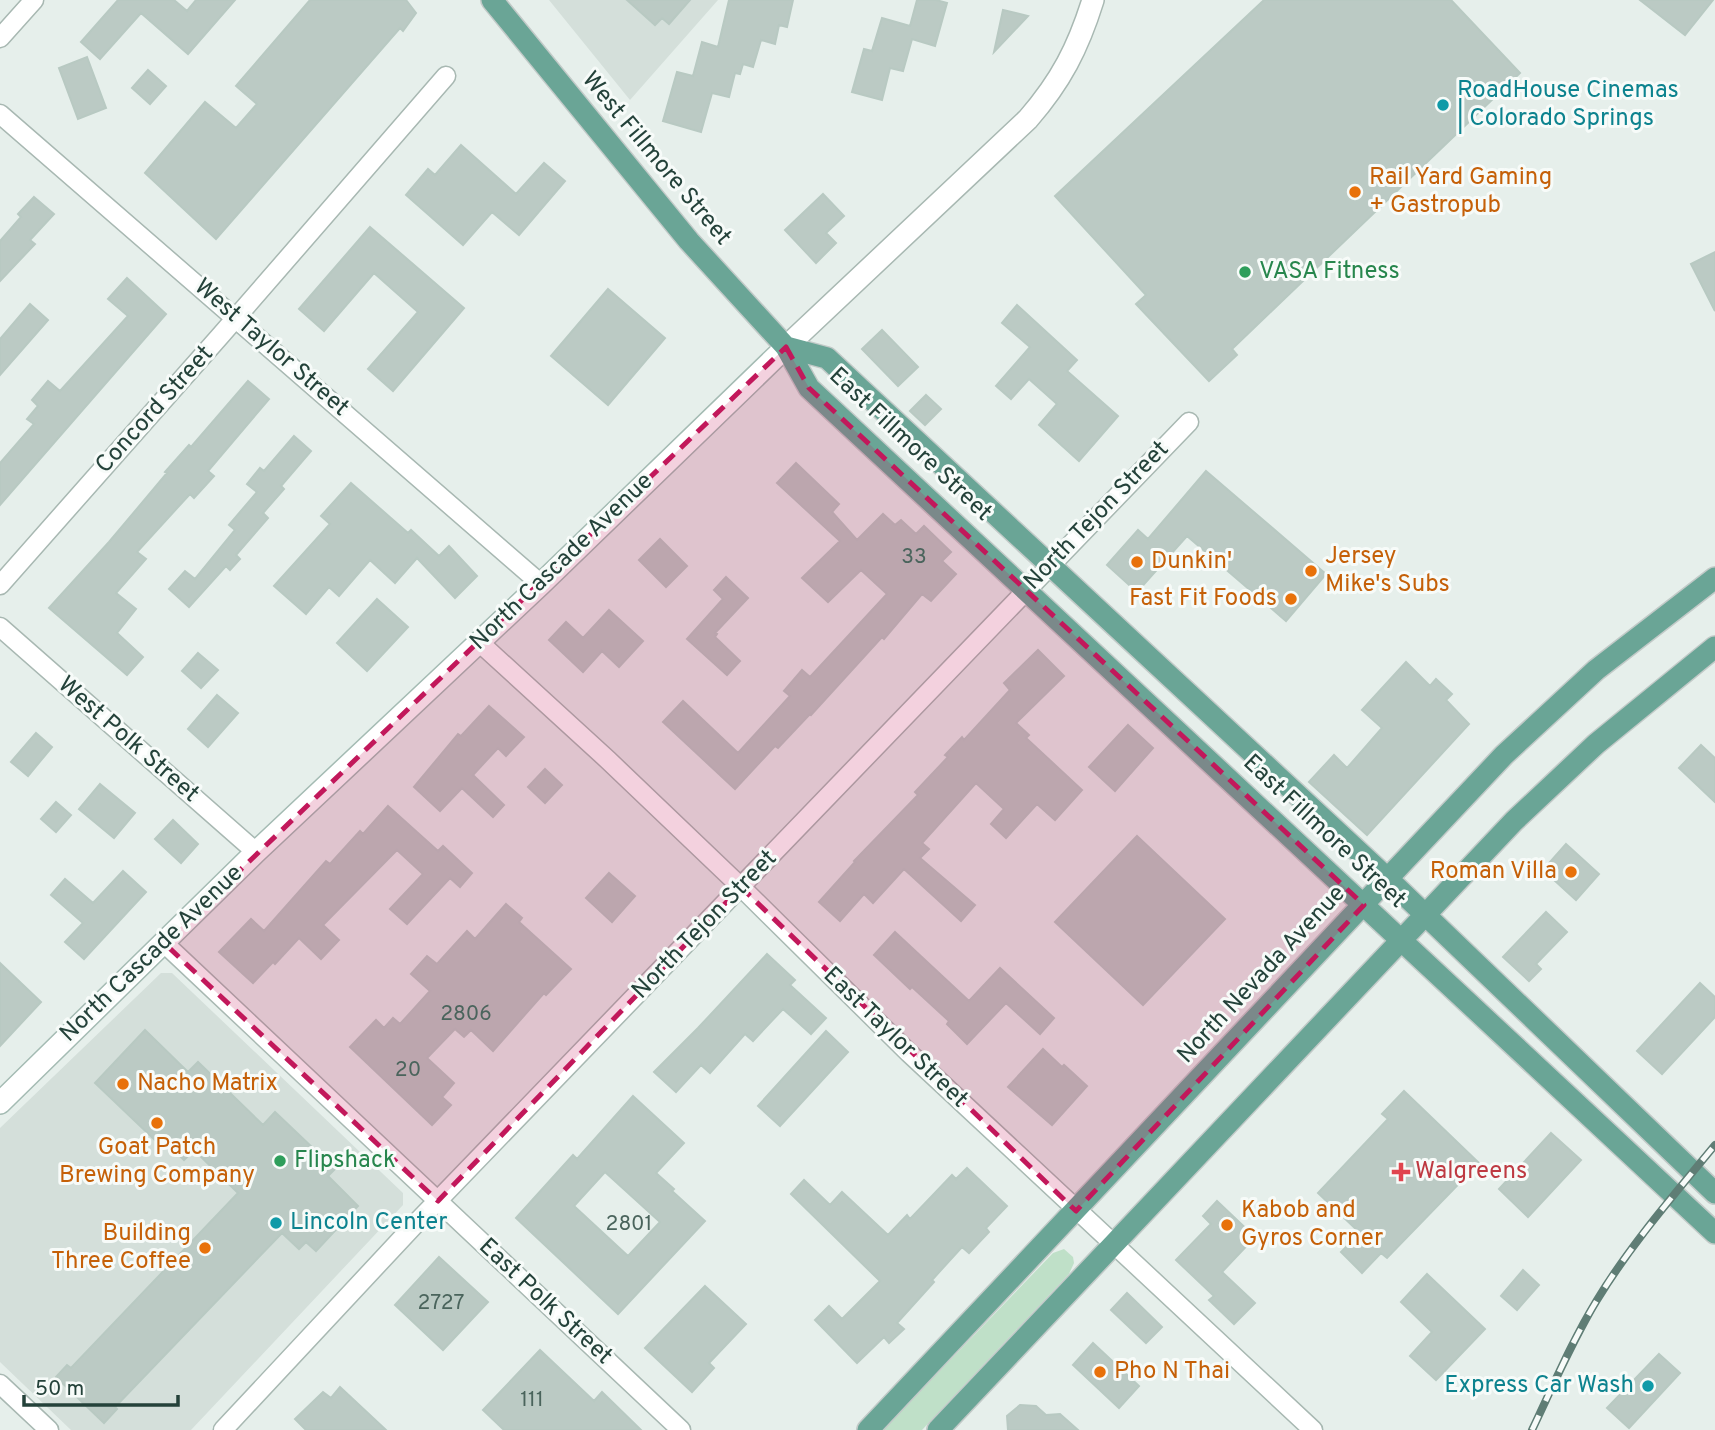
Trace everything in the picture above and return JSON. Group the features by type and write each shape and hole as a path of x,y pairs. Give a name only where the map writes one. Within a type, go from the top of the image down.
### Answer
{"main road":[{"name":"West Fillmore Street","path":"492,0 696,250 786,347"},
{"name":"North Cascade Avenue","path":"0,1103 256,852 1004,143 1049,94 1074,53 1093,0"},
{"name":"East Fillmore Street","path":"786,347 827,358 1388,879 1715,1192"},
{"name":"East Fillmore Street","path":"786,347 809,388 1715,1233"},
{"name":"North Nevada Avenue","path":"869,1430 1496,764 1547,714 1637,636 1715,578"},
{"path":"938,1430 1514,821 1568,769 1656,693 1715,648"}],"street":[{"path":"0,38 34,0"},
{"name":"Concord Street","path":"0,584 446,76"},
{"name":"West Taylor Street","path":"0,114 541,584"},
{"name":"North Tejon Street","path":"223,1430 438,1201 1189,422"},
{"name":"West Polk Street","path":"0,627 256,852"},
{"name":"East Taylor Street","path":"479,642 608,760 909,1053 1076,1211 1313,1430"},
{"name":"East Polk Street","path":"164,943 681,1430"},
{"path":"0,1384 49,1430"}],"highlighted area":[{"path":"786,347 809,388 1364,905 1076,1211 741,887 438,1201 164,943"}],"shaded area":[{"path":"549,0 718,0 630,100"},
{"name":"Lincoln Center","path":"161,973 172,973 403,1193 403,1205 191,1430 71,1430 0,1362 0,1128"}],"green space":[{"path":"1064,1249 1073,1257 1074,1263 1069,1274 922,1430 883,1430 1053,1253"}],"building":[{"path":"118,0 174,0 187,11 196,0 235,0 188,54 141,13 100,59 81,42"},
{"path":"310,0 406,0 416,13 403,31 400,28 216,239 145,173 205,102 236,128 257,104 236,86"},
{"path":"627,0 690,0 669,24 662,18 655,25"},
{"path":"729,0 793,0 787,27 779,25 775,44 761,40 753,67 743,64 740,74 735,73 729,97 712,93 701,132 663,121 677,72 693,76 702,42 718,47"},
{"path":"917,0 947,3 935,46 912,39 903,71 890,68 882,100 852,92 864,49 872,51 882,18 910,26"},
{"path":"1264,0 1451,0 1520,73 1232,349 1237,355 1209,381 1136,304 1146,295 1055,196"},
{"path":"1640,0 1713,0 1685,35"},
{"path":"1003,10 1028,16 994,52"},
{"path":"87,57 106,108 78,119 59,68"},
{"path":"148,70 166,86 150,104 132,88"},
{"path":"461,145 516,194 544,163 565,181 519,235 492,212 463,245 406,195 428,169 435,175"},
{"path":"823,194 844,216 826,233 836,243 816,263 785,230"},
{"path":"34,197 54,214 30,240 35,244 0,281 0,241 21,217 18,214"},
{"path":"370,227 464,308 393,391 368,369 418,312 374,273 324,331 299,309"},
{"path":"1715,252 1715,311 1691,264"},
{"path":"127,278 166,314 0,505 0,463 34,424 27,419 38,406 32,400 48,381 60,391 128,316 108,299"},
{"path":"608,289 665,338 608,405 551,356"},
{"path":"30,304 48,320 0,375 0,339"},
{"path":"1017,305 1077,360 1067,371 1118,416 1079,461 1039,425 1057,404 1029,379 1011,399 996,386 1030,347 1002,323"},
{"path":"882,330 918,367 898,386 862,349"},
{"path":"248,381 269,399 208,471 214,476 194,498 190,494 137,552 146,559 116,593 136,609 117,633 143,657 127,675 49,608 109,542 167,473 165,472 189,445 191,447"},
{"path":"926,395 941,409 925,425 910,411"},
{"path":"294,436 311,451 281,486 284,489 263,513 268,518 236,555 240,559 230,570 226,566 189,607 169,589 185,571 195,579 235,530 229,525 257,492 247,484 260,468 264,471"},
{"path":"796,463 839,504 832,512 857,540 883,514 895,525 901,520 916,534 924,526 951,552 942,561 956,574 931,601 922,594 884,639 882,637 811,715 778,748 775,746 735,789 663,722 683,701 738,753 790,696 784,691 802,670 810,677 887,594 861,570 828,602 802,578 840,541 777,483"},
{"path":"1206,471 1326,574 1286,621 1187,536 1137,592 1107,565 1138,530 1148,539"},
{"path":"351,483 408,533 411,530 439,556 449,546 477,576 455,598 417,558 395,583 370,560 339,596 329,587 306,614 274,586 330,524 321,516"},
{"path":"660,539 687,566 666,587 639,560"},
{"path":"726,577 748,598 715,633 715,637 740,661 727,675 687,639 723,599 714,590"},
{"path":"377,599 408,627 367,671 337,643"},
{"path":"609,610 643,641 619,667 602,651 583,672 549,640 566,622 583,638"},
{"path":"1038,650 1064,676 1016,723 1029,735 1026,738 1082,790 1055,820 1037,804 1006,838 991,824 1004,809 976,783 922,843 929,849 920,858 975,905 961,921 904,869 873,903 864,894 840,921 819,902 854,861 918,795 915,792 948,757 945,755 962,737 964,740 1010,690 1004,683"},
{"path":"198,653 218,670 201,688 182,671"},
{"path":"1406,662 1430,686 1436,679 1452,694 1446,700 1469,724 1367,835 1309,782 1334,755 1347,768 1382,728 1362,710"},
{"path":"217,695 238,713 208,747 188,729"},
{"path":"489,706 524,737 506,756 498,748 473,775 504,805 493,817 462,788 440,811 414,787 458,734 461,736"},
{"path":"1128,725 1153,748 1115,791 1089,767"},
{"path":"36,733 52,747 28,776 11,762"},
{"path":"1701,745 1715,758 1715,802 1679,768"},
{"path":"545,769 562,785 545,803 528,787"},
{"path":"100,784 135,813 114,838 79,809"},
{"path":"56,802 71,815 56,832 41,819"},
{"path":"388,806 438,851 443,846 472,873 460,887 450,878 407,924 390,909 423,874 397,850 323,925 339,940 321,959 299,938 253,983 219,952 251,919 264,931 326,861 330,864 360,831 363,834"},
{"path":"173,820 198,844 181,863 155,839"},
{"path":"1137,836 1225,919 1143,1005 1055,922"},
{"name":"Roman Villa","path":"1566,844 1599,874 1576,900 1543,870"},
{"path":"123,871 146,892 84,959 65,942 83,923 51,895 65,879 93,903"},
{"path":"609,873 635,896 612,922 586,898"},
{"path":"506,904 522,918 519,922 571,969 546,995 544,993 493,1051 471,1030 464,1037 455,1029 427,1058 454,1083 442,1097 451,1105 432,1125 350,1047 376,1020 384,1028 393,1018 400,1024 430,991 411,974 427,956 437,964 467,931 475,939"},
{"path":"1546,912 1567,932 1536,964 1541,969 1529,981 1503,957"},
{"path":"895,932 969,1001 1000,968 1054,1018 1040,1034 1006,1003 967,1044 947,1024 949,1021 874,955"},
{"path":"767,954 795,980 790,985 826,1018 811,1034 783,1009 753,1041 745,1034 710,1073 701,1065 676,1092 654,1072"},
{"path":"0,963 41,1002 0,1046"},
{"path":"1700,983 1715,997 1715,1017 1662,1074 1637,1051"},
{"name":"Lincoln Center","path":"145,1030 188,1072 198,1062 263,1125 275,1112 335,1169 328,1176 358,1206 316,1251 306,1242 299,1249 282,1233 115,1407 117,1409 104,1423 56,1377 67,1365 71,1368 238,1193 194,1150 184,1160 165,1141 160,1145 95,1083"},
{"path":"826,1031 848,1052 780,1126 758,1106"},
{"path":"1043,1049 1087,1086 1052,1125 1008,1087"},
{"path":"1404,1091 1479,1163 1387,1258 1381,1253 1362,1273 1341,1252 1360,1233 1318,1193 1388,1119 1382,1114"},
{"path":"633,1096 684,1143 656,1173 705,1221 618,1314 516,1218 573,1155 577,1159","holes":["605,1172 660,1222 628,1256 574,1206"]},
{"path":"1551,1133 1581,1160 1528,1217 1499,1189"},
{"path":"967,1168 1007,1206 986,1228 989,1232 969,1253 962,1247 932,1280 934,1282 897,1323 904,1329 889,1343 884,1337 857,1363 815,1320 829,1306 842,1319 880,1281 791,1194 804,1180 830,1205 842,1192 888,1235 907,1215 910,1219 952,1175 956,1179"},
{"path":"1217,1201 1255,1237 1222,1272 1255,1303 1234,1324 1209,1300 1214,1296 1176,1260 1211,1224 1203,1216"},
{"path":"439,1257 488,1302 443,1350 395,1305"},
{"path":"1523,1270 1539,1285 1517,1310 1501,1296"},
{"path":"1427,1274 1485,1329 1436,1380 1410,1356 1432,1332 1401,1302"},
{"path":"705,1286 746,1324 709,1363 714,1368 692,1392 645,1348"},
{"path":"1127,1293 1162,1327 1146,1343 1111,1310"},
{"path":"1093,1343 1139,1386 1119,1408 1073,1365"},
{"path":"540,1350 594,1401 602,1392 641,1430 504,1430 483,1410"},
{"name":"Express Car Wash","path":"1659,1354 1680,1373 1629,1428 1607,1408"},
{"path":"340,1387 386,1430 306,1430 295,1419 323,1392 331,1398"},
{"path":"1020,1405 1036,1406 1046,1415 1060,1414 1078,1430 1008,1430 1007,1416"}],"railway":[{"path":"1532,1430 1579,1331 1610,1279 1653,1220 1715,1145"}],"place":[{"name":"RoadHouse Cinemas | Colorado Springs","path":"1443,105"},
{"name":"Rail Yard Gaming + Gastropub","path":"1355,192"},
{"name":"VASA Fitness","path":"1245,272"},
{"name":"Dunkin'","path":"1137,562"},
{"name":"Jersey Mike's Subs","path":"1311,571"},
{"name":"Fast Fit Foods","path":"1291,599"},
{"name":"Roman Villa","path":"1571,872"},
{"name":"Nacho Matrix","path":"123,1084"},
{"name":"Goat Patch Brewing Company","path":"157,1123"},
{"name":"Flipshack","path":"280,1161"},
{"name":"Walgreens","path":"1401,1172"},
{"name":"Lincoln Center","path":"276,1223"},
{"name":"Kabob and Gyros Corner","path":"1227,1225"},
{"name":"Building Three Coffee","path":"205,1248"},
{"name":"Pho N Thai","path":"1100,1372"},
{"name":"Express Car Wash","path":"1648,1386"}]}
